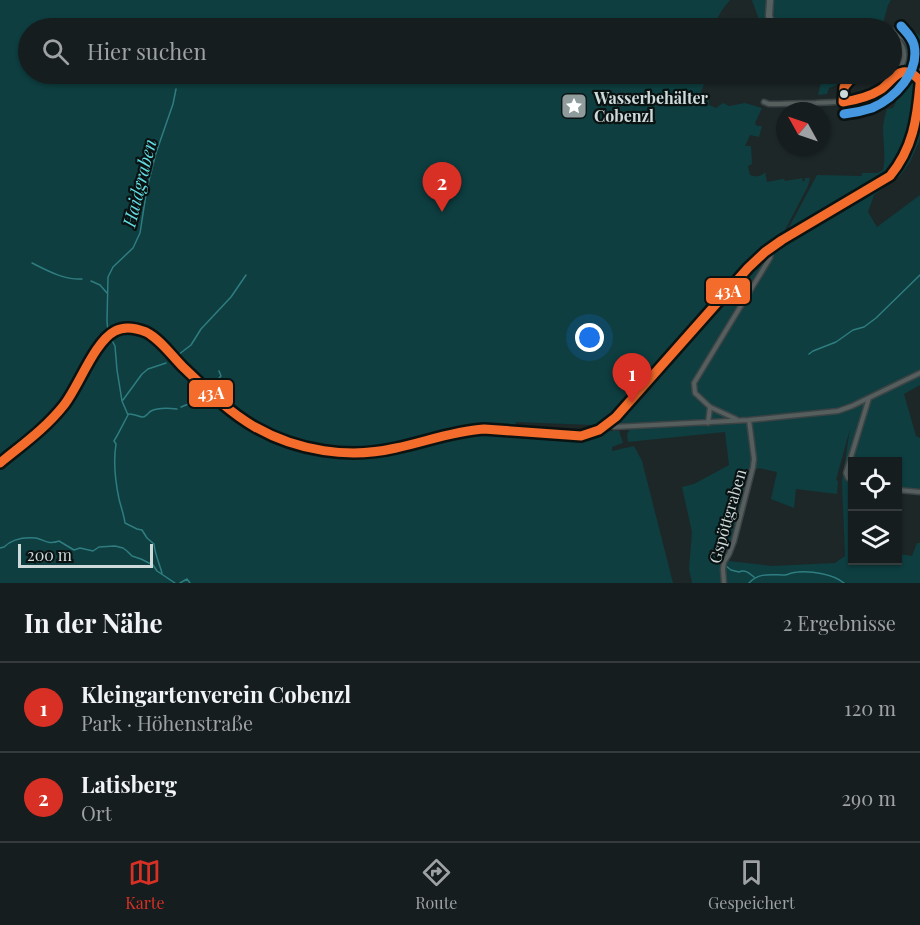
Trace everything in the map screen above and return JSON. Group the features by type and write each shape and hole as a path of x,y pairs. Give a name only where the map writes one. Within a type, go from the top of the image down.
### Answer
{"street":[{"path":"770,0 770,18"},
{"path":"902,36 914,46 920,74"},
{"path":"902,47 904,52 902,66"},
{"path":"0,463 40,431 58,412 74,392 102,343 119,329 137,329 149,334 213,396 250,424 279,438 315,449 352,453 383,451 474,429 581,436 594,432 609,423 748,268 772,246 890,176 896,170 911,138 920,83 911,73 902,73"},
{"path":"764,102 782,104 853,101 874,94 887,84"},
{"path":"740,420 710,407 695,393 694,382 770,258 772,246"},
{"path":"609,423 614,427 708,423 845,410 920,373"},
{"path":"852,457 869,398"},
{"path":"708,423 710,407"},
{"name":"Gspöttgraben","path":"724,583 724,562 734,541 753,467 749,420"},
{"path":"902,490 920,492"}],"shaded area":[{"path":"0,0 730,0 718,18 18,18 18,84 703,84 701,91 704,96 709,97 709,105 716,108 723,103 729,106 745,103 762,108 755,123 757,126 762,126 759,137 750,135 745,146 751,146 752,164 748,166 750,175 758,176 765,172 767,182 803,178 803,182 805,178 810,178 784,232 787,231 817,175 862,176 862,173 877,173 883,170 884,121 887,109 893,108 896,102 891,96 892,91 879,86 881,84 902,84 902,27 904,23 920,36 920,137 910,162 900,176 874,195 868,212 877,227 920,195 920,385 904,394 916,436 920,438 920,495 902,493 902,457 848,457 848,565 902,565 902,554 912,556 917,543 920,543 920,583 692,583 689,569 692,532 682,487 694,484 729,465 725,432 628,442 627,434 630,429 605,430 593,425 516,422 513,435 566,440 600,437 607,431 619,431 623,443 612,447 612,451 634,446 642,461 673,583 0,583","holes":["850,429 842,480 845,556 835,563 772,566 729,561 755,470 759,468 777,472 771,499 794,508 796,489 837,494 838,481 836,480"]},
{"path":"752,0 891,0 884,18 758,18"},
{"path":"821,84 838,84 829,88 827,94 818,95"}],"waterway":[{"name":"Haidgraben","path":"108,332 108,277 113,267 133,248 140,233 147,188 176,89"},
{"path":"32,263 62,276 82,279"},
{"path":"178,355 191,345 201,329 231,297 246,275"},
{"path":"809,354 836,342 853,330 864,327 920,275"},
{"path":"91,281 100,285 107,293"},
{"name":"Haidgraben","path":"110,337 115,346 122,401 128,415 114,441 119,499 125,523 142,530 154,544 162,573"},
{"path":"123,400 142,374 148,369 166,363"},
{"path":"210,388 221,376 219,371"},
{"path":"181,407 191,403 195,404 205,393"},
{"path":"128,414 143,417 157,409 177,409"},
{"path":"0,548 23,538 36,538 49,542 59,541 74,550 80,548 93,551 99,547 115,546 153,565 157,571 175,583"},
{"name":"Gspöttgraben","path":"726,566 731,570 747,572 754,577"},
{"name":"Gspöttgraben","path":"749,583 761,576 785,575 795,572 828,575 844,583"},
{"path":"180,583 187,579 190,583"}],"transit line":[{"path":"844,114 881,104 904,83 915,55 912,40 902,27"},
{"name":"43A","path":"902,72 913,74 920,81"},
{"name":"43A","path":"847,84 844,87 843,102 862,98 887,84"},
{"name":"43A","path":"0,463 50,421 70,397 100,345 115,331 126,328 146,332 156,339 208,391 245,421 288,442 324,451 342,453 378,451 450,434 484,429 581,436 599,430 616,417 748,268 765,252 890,176 909,144 920,84"}],"place":[{"name":"Wasserbehälter Cobenzl","path":"574,106"},
{"name":"Latisberg","path":"442,212"},
{"name":"Kleingartenverein Cobenzl","path":"632,403"}]}
